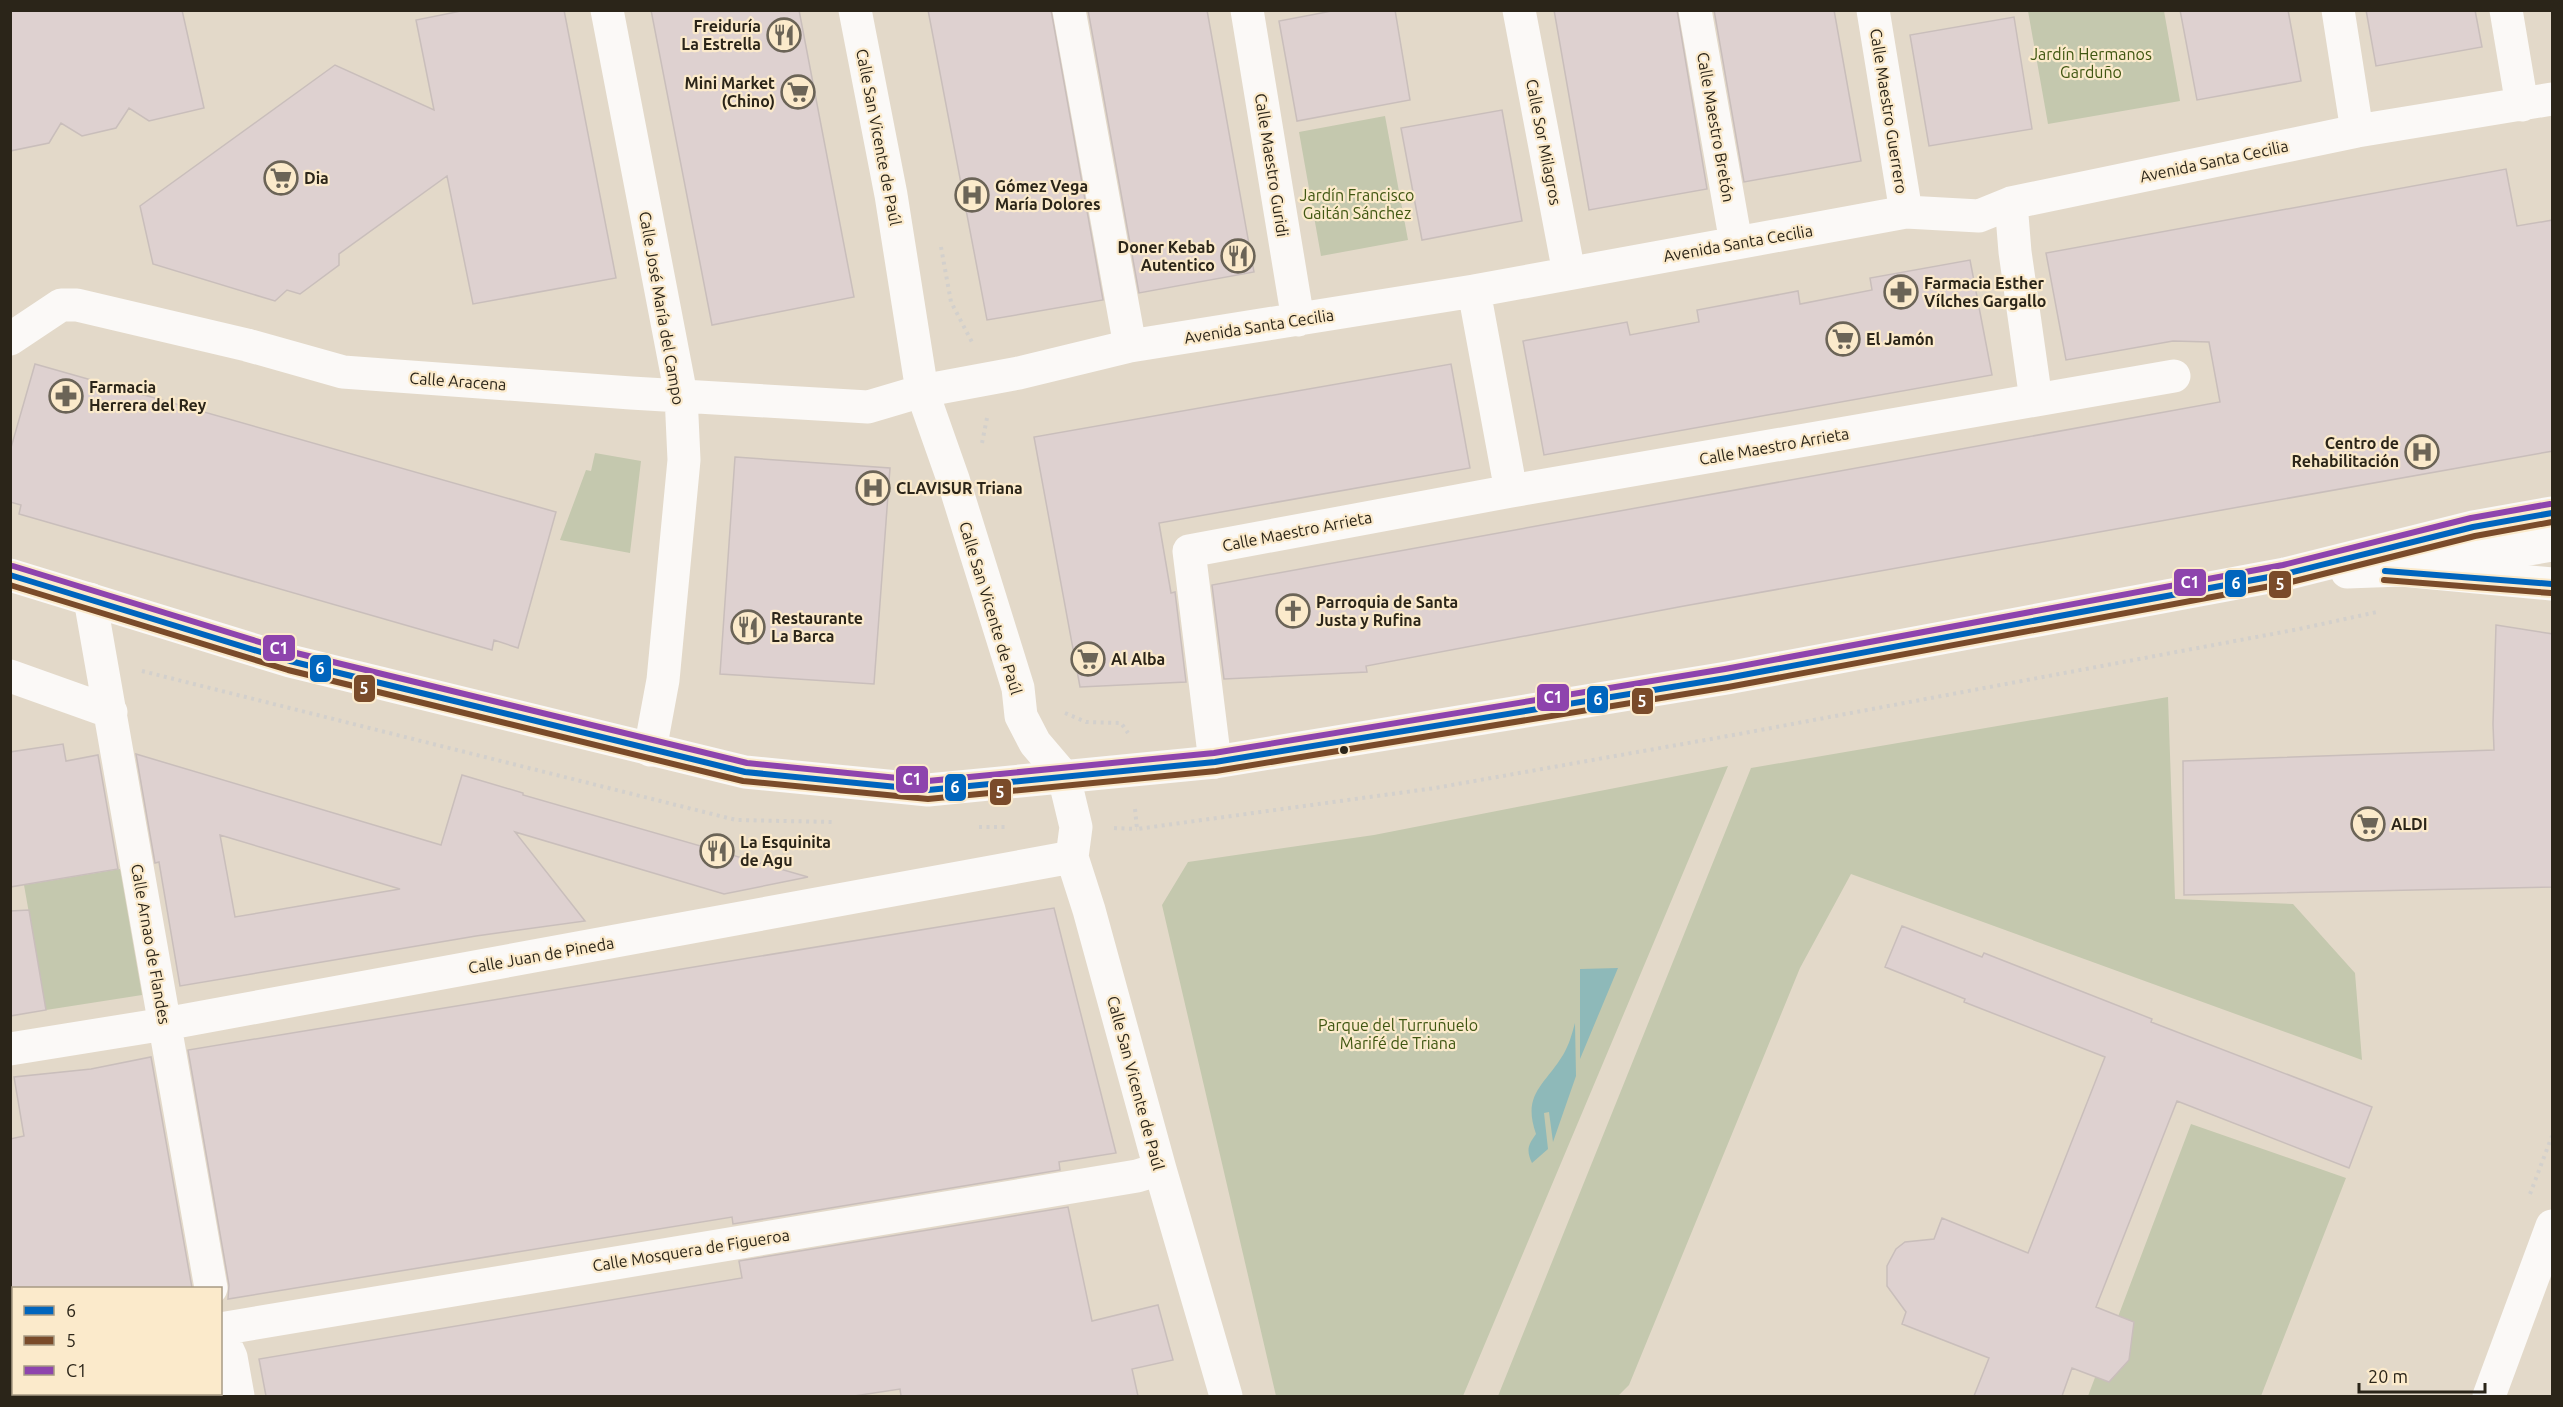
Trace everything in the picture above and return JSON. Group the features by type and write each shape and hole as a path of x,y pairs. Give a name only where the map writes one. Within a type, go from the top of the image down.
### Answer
{"street":[{"name":"Calle José María del Campo","path":"607,10 681,395 684,460 663,680 650,750"},
{"name":"Calle San Vicente de Paúl","path":"855,10 891,195 922,391 953,479 1018,688 1021,716 1035,743 1064,777 1076,827 1072,857 1226,1396"},
{"path":"1069,10 1130,346"},
{"name":"Calle Maestro Guridi","path":"1246,10 1298,320"},
{"name":"Calle Sor Milagros","path":"1519,10 1569,273"},
{"name":"Calle Maestro Bretón","path":"1695,10 1736,243"},
{"name":"Calle Maestro Guerrero","path":"1873,10 1906,212"},
{"path":"2338,10 2357,131"},
{"path":"2506,10 2537,102"},
{"name":"Avenida Santa Cecilia","path":"922,391 1019,373 1130,346 1474,291 1906,212 1979,216 2011,203 2357,131 2537,102"},
{"path":"2011,203 2015,252 2036,400"},
{"path":"1474,291 1511,491"},
{"name":"Calle Aracena","path":"10,339 61,305 77,305 247,345 343,372 868,407 922,391"},
{"name":"Calle Maestro Arrieta","path":"1215,762 1189,551 1511,491 2174,376"},
{"path":"10,575 290,661 650,750 745,772 928,790 1215,762 1727,678 2285,574 2473,527 2553,513"},
{"path":"2401,570 2553,545"},
{"path":"2285,574 2401,570 2553,584"},
{"name":"Calle Arnao de Flandes","path":"90,599 212,1287"},
{"path":"10,676 111,712"},
{"name":"Calle Juan de Pineda","path":"10,1049 165,1024 1072,857"},
{"name":"Calle Mosquera de Figueroa","path":"222,1331 1125,1178 1160,1168"},
{"path":"2489,1396 2553,1226"},
{"path":"222,1336 231,1357 238,1396"}],"path":[{"path":"941,245 951,302 978,353"},
{"path":"1109,828 1137,829 1435,788 1785,725 2388,610"},
{"path":"1136,819 1137,829"}],"green space":[{"name":"Jardín Hermanos Garduño","path":"2028,11 2164,11 2180,101 2048,124"},
{"name":"Jardín Francisco Gaitán Sánchez","path":"1385,116 1408,240 1321,256 1299,132"},
{"path":"595,453 641,461 630,553 560,540 586,470 591,471"},
{"path":"2168,697 2175,899 2293,904 2355,973 2362,1060 1851,874 1800,968 1629,1385 1618,1396 1498,1396 1751,768"},
{"name":"Parque del Turruñuelo Marifé de Triana","path":"1728,766 1463,1396 1276,1396 1162,905 1188,862 1374,835"},
{"path":"120,869 142,995 46,1010 24,885"},
{"path":"2191,1124 2346,1178 2261,1396 2088,1396"}],"water":[{"path":"1618,968 1580,1059 1580,969"},
{"path":"1575,1023 1576,1076 1553,1142 1549,1112 1544,1113 1548,1149 1532,1163 1529,1151 1536,1134 1532,1120 1533,1100 1565,1051"}],"building":[{"path":"10,10 182,10 204,108 149,121 129,108 116,128 82,136 61,123 49,143 10,151"},
{"path":"466,10 564,10 616,278 473,304 447,176 339,254 339,265 300,294 287,290 275,301 153,264 140,206 335,65 434,110 416,20"},
{"path":"651,10 799,10 854,297 712,325"},
{"path":"928,10 1051,10 1103,300 987,320"},
{"path":"1088,10 1207,10 1254,272 1139,293"},
{"path":"1337,10 1395,10 1410,100 1297,121 1279,21"},
{"path":"1554,10 1677,10 1707,189 1589,210"},
{"path":"1714,10 1834,10 1861,161 1744,182"},
{"path":"2180,10 2288,10 2301,81 2197,100"},
{"path":"2366,10 2475,10 2482,47 2376,66"},
{"path":"2014,17 2032,129 1929,146 1910,35"},
{"path":"1502,110 1522,221 1422,240 1401,128"},
{"path":"2506,169 2517,226 2553,220 2553,451 1684,606 1366,666 1367,672 1224,679 1212,585 2220,402 2209,342 2173,341 2066,360 2046,253"},
{"path":"1970,260 1992,375 1544,455 1523,341 1627,322 1630,335 1699,322 1697,310 1798,291 1800,304 1872,290 1870,278"},
{"path":"35,364 556,512 518,648 494,640 492,650 19,514 21,505 10,502 10,451"},
{"path":"1451,364 1470,468 1159,523 1171,593 1175,592 1186,682 1080,687 1034,437"},
{"path":"735,457 890,468 874,684 720,674"},
{"name":"ALDI","path":"2496,625 2553,634 2553,887 2184,895 2183,761 2494,750"},
{"path":"63,744 66,761 98,755 118,869 10,887 10,752"},
{"path":"136,754 441,845 462,775 523,793 523,795 808,877 724,894 515,832 585,921 476,936 180,986 159,862 155,863","holes":["220,835 400,889 235,917"]},
{"path":"1054,908 1116,1153 1059,1162 1060,1170 733,1224 732,1217 228,1299 229,1285 188,1050"},
{"path":"29,910 46,1010 10,1016 10,911"},
{"path":"1902,926 1982,957 1984,953 2152,1019 2151,1022 2372,1107 2349,1168 2177,1101 2096,1307 2134,1322 2129,1360 2109,1382 2072,1368 2062,1396 1974,1396 1989,1358 1902,1324 1906,1312 1887,1286 1887,1266 1896,1249 1905,1242 1934,1239 1942,1218 2028,1253 2105,1057 1964,1002 1965,999 1885,967"},
{"path":"151,1057 192,1287 10,1288 10,1139 24,1136 14,1077 91,1069"},
{"path":"1068,1207 1092,1321 1158,1305 1173,1360 1132,1369 1138,1396 901,1396 900,1389 854,1396 266,1396 259,1359 742,1278 739,1261"}],"transit line":[{"name":"C1","path":"13,566 292,652 747,763 928,781 1214,753 1725,669 2283,565 2471,518 2550,504"},
{"name":"6","path":"10,575 290,661 745,772 928,790 1215,762 1727,678 2285,574 2473,527 2552,513"},
{"name":"5","path":"10,585 288,670 743,781 928,799 1216,771 1728,687 2287,583 2475,536 2552,522"},
{"name":"6","path":"2385,571 2552,584"},
{"name":"5","path":"2384,580 2551,593"}],"place":[{"name":"Freiduría La Estrella","path":"784,35"},
{"name":"Mini Market (Chino)","path":"798,92"},
{"name":"Dia","path":"281,178"},
{"name":"Gómez Vega María Dolores","path":"972,195"},
{"name":"Doner Kebab Autentico","path":"1238,256"},
{"name":"Farmacia Esther Vílches Gargallo","path":"1901,292"},
{"name":"El Jamón","path":"1843,339"},
{"name":"Farmacia Herrera del Rey","path":"66,396"},
{"name":"Centro de Rehabilitación","path":"2422,452"},
{"name":"CLAVISUR Triana","path":"873,488"},
{"name":"Parroquia de Santa Justa y Rufina","path":"1293,611"},
{"name":"Restaurante La Barca","path":"748,627"},
{"name":"Al Alba","path":"1088,659"},
{"name":"ALDI","path":"2368,824"},
{"name":"La Esquinita de Agu","path":"717,851"}]}
